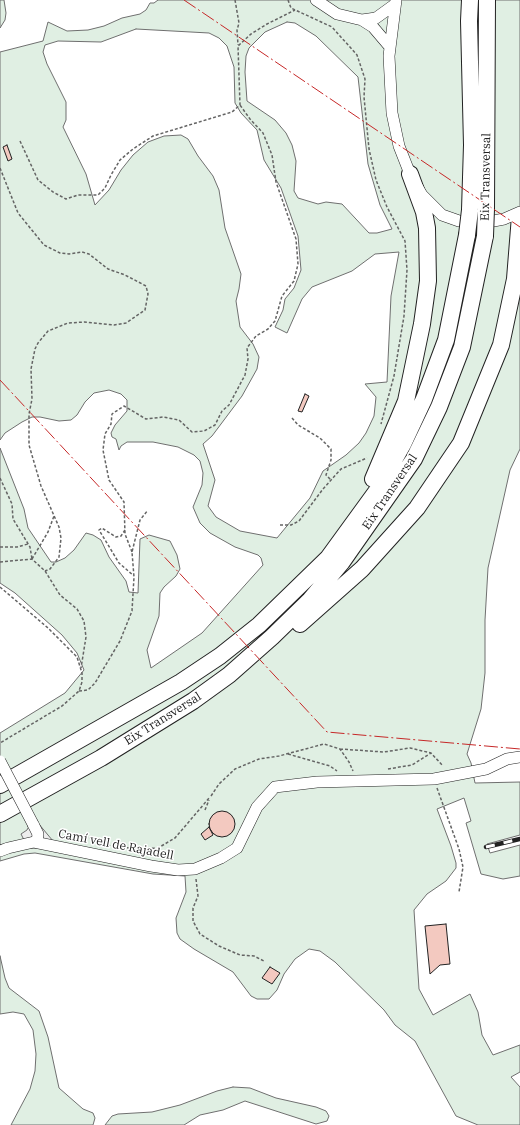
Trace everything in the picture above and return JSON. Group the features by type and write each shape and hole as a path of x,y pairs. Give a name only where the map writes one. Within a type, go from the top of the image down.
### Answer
{"highway":[{"name":"Eix Transversal","path":"0,785 181,682 220,656 259,625 328,558 376,492 404,444 424,399 446,340 467,235 470,210 472,145 469,21 470,0"},
{"name":"Eix Transversal","path":"0,814 101,758 193,701 229,675 272,637 310,600 342,562 414,459 439,407 462,347 485,236 487,0"},
{"path":"328,558 363,502 376,474 406,400 415,362 428,281 428,251 424,212 410,174"},
{"path":"229,675 268,652 362,569 417,508 462,443 501,345 514,279 520,216"}],"street":[{"path":"316,0 337,14 362,20 373,27 390,47"},
{"path":"362,20 376,18 395,3"},
{"path":"395,3 390,47 392,113 399,146 410,174 422,195 442,215 459,221 483,223 504,219 520,212"},
{"name":"Camí vell de Rajadell","path":"0,852 8,848 37,842 151,866 178,870 195,869 221,858 237,848 257,807 275,787 317,782 434,779 486,769 507,759 520,757"},
{"path":"0,761 38,834 37,842"}],"path":[{"path":"79,691 88,690 95,683 120,641 132,611 134,577 132,552 125,530 124,502 109,480 103,450 105,434 110,424 112,414 124,406 146,418 163,417 179,420 192,432 204,431 215,425 222,411 229,405 245,375 248,359 247,348 256,336 268,329 275,321 282,296 294,280 298,264 296,239 276,182 272,155 263,133 240,105 237,30 239,23 235,0"},
{"path":"288,0 291,8 314,17 332,27 357,55 365,79 364,97 369,149 376,180 387,207 405,241 407,270 404,316 394,376 380,428"},
{"path":"238,46 251,34 295,10"},
{"path":"20,141 38,180 53,192 66,199 78,195 98,195 106,188 111,175 120,160 133,149 153,136 232,112 240,105"},
{"path":"0,168 18,213 44,245 60,253 69,254 82,252 89,254 108,269 125,275 146,286 148,294 145,310 126,323 114,326 84,322 68,324 48,331 34,349 31,370 32,399 29,445 41,486 60,530 61,550 59,557 50,569 45,571"},
{"path":"292,418 298,425 320,438 331,449 331,460 326,475 331,480"},
{"path":"280,525 291,525 299,521 323,489 341,469 349,464 364,461 372,455"},
{"path":"0,478 12,504 13,519 28,544 32,558 45,571 60,595 77,609 84,621 86,637 81,670"},
{"path":"132,552 140,520 148,510"},
{"path":"32,558 48,532 54,516"},
{"path":"125,530 121,536 116,537 102,528 99,530 119,563 134,577"},
{"path":"0,547 17,547 28,544"},
{"path":"0,562 32,558"},
{"path":"0,587 48,628 77,657 81,670 82,682 79,691 62,706 0,743"},
{"path":"71,839 91,838 101,844 129,848 158,848 175,838 210,797 219,784 235,769 259,759 287,754 324,744 340,749 384,752 410,748 431,753 453,776"},
{"path":"340,749 349,762 357,781"},
{"path":"386,769 412,765 431,753"},
{"path":"287,754 330,766 337,771"},
{"path":"434,779 459,849 463,867 459,892"},
{"path":"205,810 210,797"},
{"path":"195,869 198,896 193,908 193,921 200,934 219,946 236,953 254,956 264,961"}],"green space":[{"path":"0,0 4,0 6,13 5,20 0,28"},
{"path":"158,0 520,0 520,449 510,470 488,568 485,620 485,673 481,709 467,754 471,763 475,783 520,782 520,835 487,844 490,853 520,845 520,876 503,879 481,874 466,823 471,821 464,798 437,809 451,846 456,868 446,881 427,894 414,910 419,989 433,1015 470,994 478,1012 482,1035 493,1055 520,1045 520,1072 511,1077 520,1087 520,1125 478,1125 456,1116 415,1041 395,1025 384,1010 335,962 320,951 309,949 295,959 284,974 277,990 269,999 257,999 251,996 233,972 180,939 177,933 176,918 186,892 185,876 153,874 35,853 24,854 0,861 0,733 65,693 84,670 77,653 62,635 15,593 0,583 0,448 24,509 28,528 51,562 56,562 65,558 74,550 86,533 93,535 101,540 109,557 126,581 129,592 138,593 140,539 149,535 170,541 177,555 180,569 176,576 160,593 159,616 147,650 151,668 202,633 263,565 261,558 258,555 235,547 210,533 200,523 193,507 202,485 203,473 200,461 194,455 178,447 153,442 127,442 121,446 119,450 116,439 112,437 111,433 115,425 127,411 127,400 121,394 109,390 94,393 85,402 77,415 71,420 59,421 32,417 5,433 0,440 0,52 43,41 48,22 67,31 88,30 104,26 122,18 140,14 146,10 150,3 154,3","holes":["287,22 295,23 316,36 358,77 368,164 380,205 392,229 377,233 369,233 342,204 326,202 318,204 298,198 294,191 296,161 292,145 286,133 275,120 247,101 245,72 246,56 249,48 265,32","136,29 209,33 219,38 227,46 234,67 235,103 241,113 257,130 264,160 281,188 298,236 301,270 294,288 285,299 283,310 275,327 287,333 302,299 312,287 352,271 375,254 399,252 391,296 387,382 365,384 376,397 374,416 366,433 359,443 346,455 323,471 310,498 277,538 240,531 216,517 208,506 215,480 203,444 212,436 242,396 257,369 259,357 253,344 240,327 236,301 241,274 225,228 219,190 213,176 198,156 188,139 181,135 164,136 148,142 133,155 121,170 109,190 95,205 86,174 63,127 66,120 66,102 47,64 43,52 45,45 58,41 101,42"]},
{"path":"0,956 9,988 39,1011 48,1037 59,1088 83,1109 93,1113 95,1118 93,1125 11,1125 30,1089 35,1071 36,1054 33,1030 24,1014 13,1012 0,1014"},
{"path":"233,1087 250,1088 276,1098 316,1107 326,1111 329,1116 327,1121 316,1124 245,1101 223,1110 200,1115 184,1125 105,1125 112,1116 118,1114 152,1112 180,1105 217,1091"}],"shaded area":[{"path":"38,823 53,841 39,848 28,848 21,834 27,830 29,826"}],"building":[{"path":"7,145 12,159 8,161 3,147"},
{"path":"305,394 309,396 302,412 298,411"},
{"path":"222,811 231,815 235,824 231,833 222,837 213,833 209,824 213,815"},
{"path":"209,827 213,835 205,840 201,834"},
{"path":"446,924 450,964 440,965 430,974 425,926"},
{"path":"270,967 280,973 272,984 262,978"}],"railway":[{"path":"486,847 520,839"}],"power":[{"path":"184,0 520,227"},
{"path":"0,380 327,732 520,749"}]}
